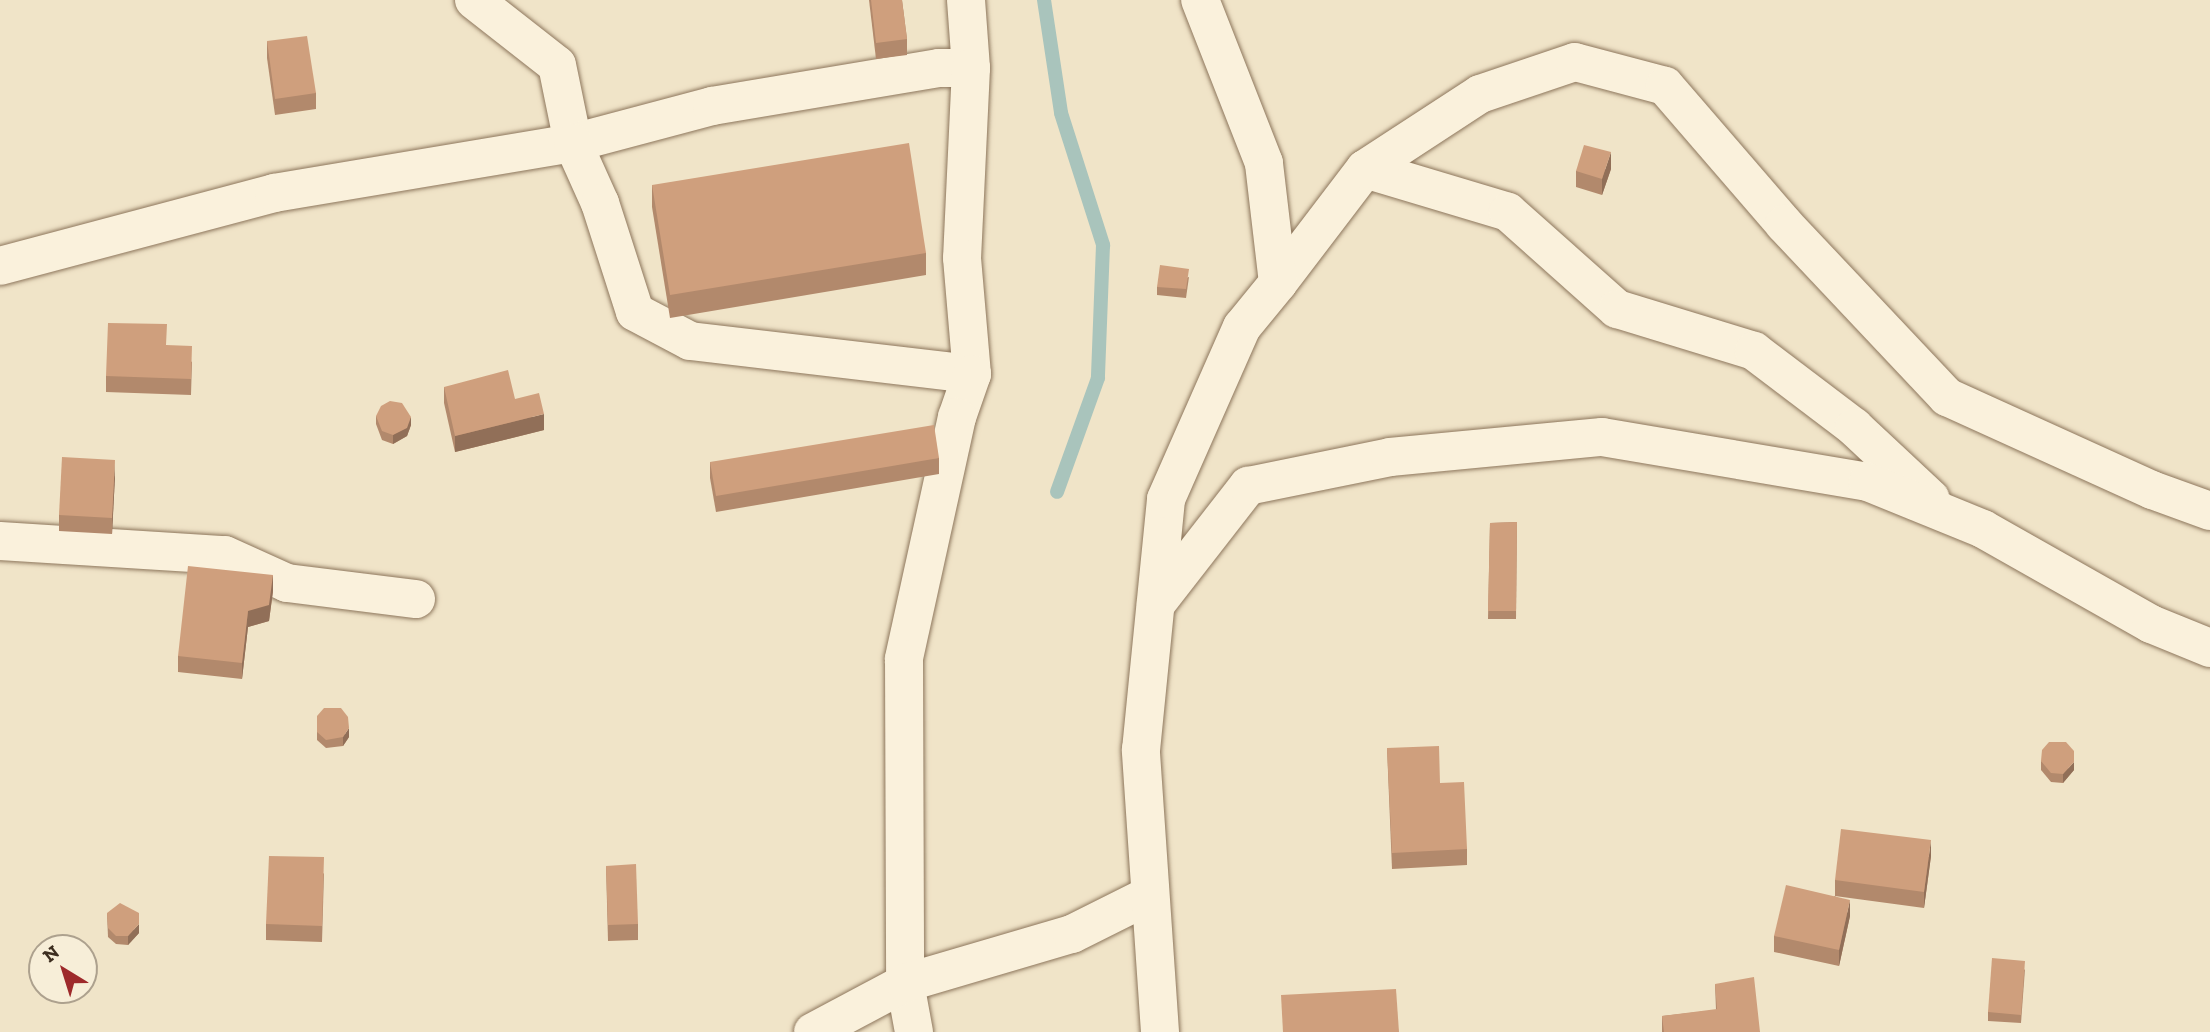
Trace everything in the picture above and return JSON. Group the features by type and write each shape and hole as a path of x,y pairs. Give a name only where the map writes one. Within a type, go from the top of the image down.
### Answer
{"street":[{"path":"474,0 557,65 573,143 600,204 635,312 690,341 795,357 972,374"},
{"path":"914,1032 905,983 904,659 957,416 972,374 962,258 971,68 965,0"},
{"path":"1199,0 1264,163 1278,283"},
{"path":"1160,1032 1148,896 1141,750 1166,499 1242,327 1365,169 1480,94 1576,62 1665,86 1784,224 1947,397 2152,490 2210,511"},
{"path":"0,266 274,193 573,143 712,106 939,68 971,68"},
{"path":"1365,169 1508,212 1617,310 1754,351 1854,427 1949,515"},
{"path":"1156,604 1248,486 1390,457 1602,437 1868,482 1983,529 2151,624 2210,648"},
{"path":"0,541 225,555 287,583 416,599"},
{"path":"813,1032 905,983 1072,934 1148,896"}],"building":[{"path":"871,0 902,0 907,39 876,43"},
{"path":"307,36 316,93 275,99 267,41"},
{"path":"909,143 926,253 670,295 652,185"},
{"path":"1584,145 1611,152 1602,179 1576,171"},
{"path":"1160,265 1189,269 1186,289 1157,287"},
{"path":"108,323 167,324 166,345 192,346 191,379 106,376"},
{"path":"508,370 515,399 539,393 544,414 455,436 444,387"},
{"path":"390,401 402,403 411,417 407,428 393,435 382,431 376,416 381,406"},
{"path":"934,425 939,458 716,496 710,462"},
{"path":"62,457 115,460 112,518 59,515"},
{"path":"1517,522 1516,611 1488,611 1490,523"},
{"path":"188,566 273,575 269,605 248,611 242,663 178,656"},
{"path":"324,708 341,708 348,717 349,728 343,737 326,740 317,732 317,716"},
{"path":"2049,742 2066,742 2074,751 2074,762 2063,774 2051,773 2041,761 2042,750"},
{"path":"1439,746 1440,783 1464,782 1467,849 1392,853 1387,748"},
{"path":"1841,829 1931,840 1924,892 1835,880"},
{"path":"269,856 324,857 322,926 266,924"},
{"path":"636,864 638,924 608,925 606,866"},
{"path":"1786,885 1850,900 1839,950 1774,936"},
{"path":"120,903 139,913 139,924 128,936 116,936 108,928 107,913"},
{"path":"1992,958 2025,961 2021,1015 1988,1012"},
{"path":"1754,977 1760,1032 1664,1032 1662,1016 1717,1009 1715,984"},
{"path":"1396,989 1399,1032 1283,1032 1281,995"}],"waterway":[{"path":"1044,0 1061,113 1103,245 1098,378 1057,492"}]}
